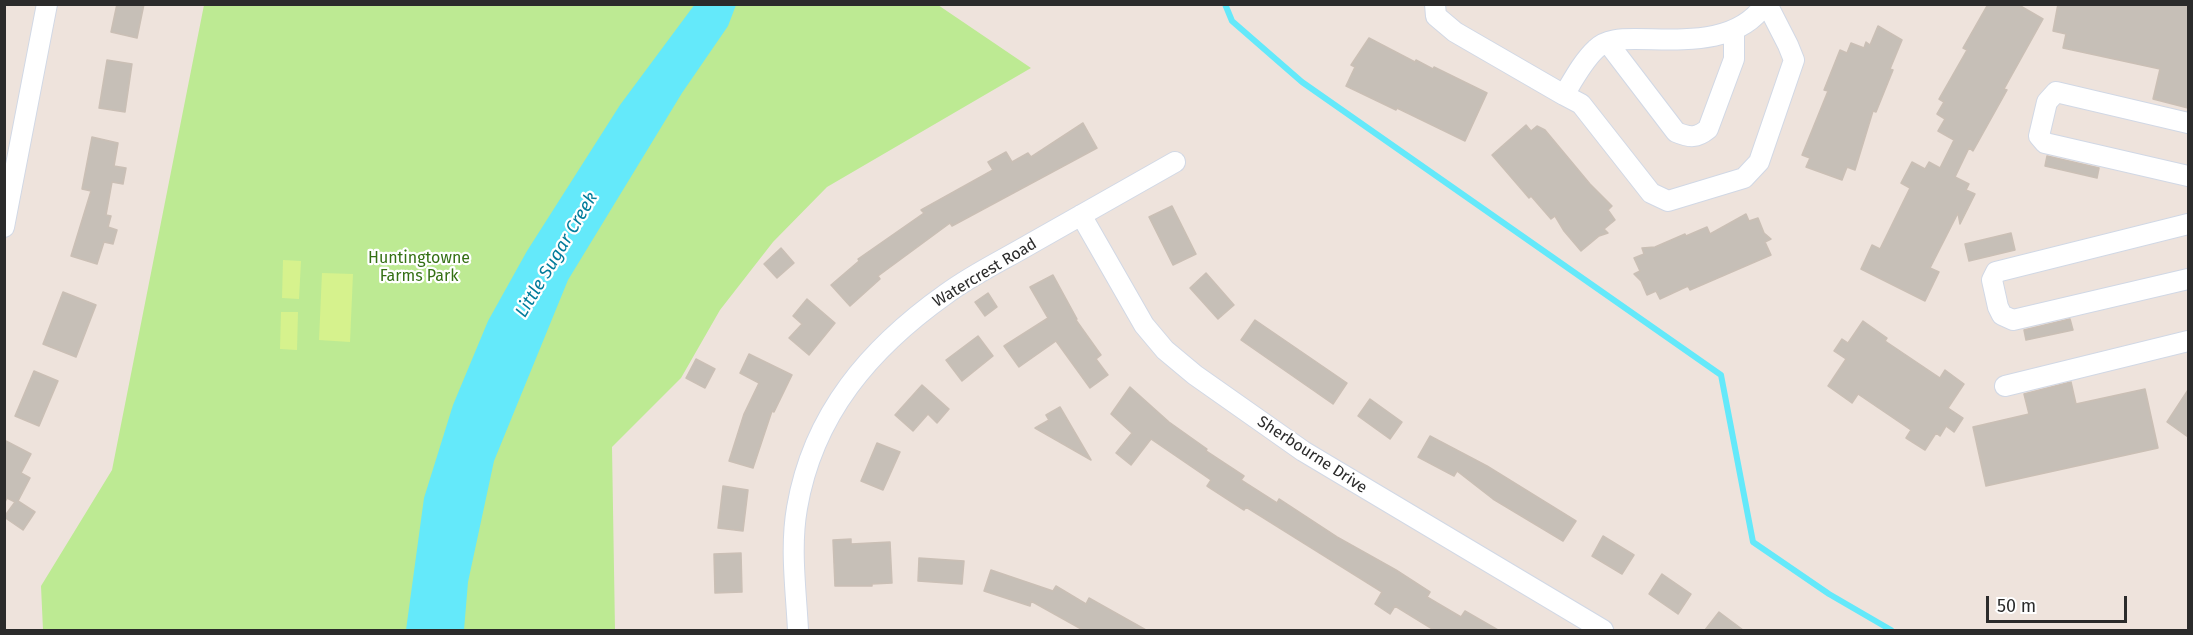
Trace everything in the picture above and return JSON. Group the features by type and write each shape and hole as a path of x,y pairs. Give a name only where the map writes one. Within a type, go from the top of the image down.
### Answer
{"street":[{"path":"4,227 47,4"},
{"path":"1436,4 1436,16 1455,32 1564,95 1581,104 1651,193 1668,201 1744,178 1759,162 1794,60 1766,4 1734,31 1697,38 1616,39 1597,48 1564,95"},
{"path":"1608,43 1676,132 1688,137 1699,136 1708,129 1734,59 1734,31"},
{"path":"2188,123 2056,92 2047,102 2039,136 2045,143 2188,176"},
{"name":"Watercrest Road","path":"798,630 794,546 796,509 821,430 842,393 880,348 946,293 1175,162"},
{"name":"Sherbourne Drive","path":"1082,215 1144,325 1166,350 1195,375 1312,456 1603,630"},
{"path":"2188,224 1996,272 1992,280 2002,315 2013,320 2188,279"},
{"path":"2006,386 2188,341"}],"green space":[{"name":"Huntingtowne Farms Park","path":"204,5 938,5 1031,68 827,187 773,242 720,310 681,378 612,447 615,630 43,630 41,586 112,470"},
{"path":"283,260 301,261 299,299 282,298"},
{"path":"322,273 353,274 350,342 319,340"},
{"path":"281,312 298,312 297,350 280,349"}],"water":[{"name":"Little Sugar Creek","path":"695,4 736,5 728,26 682,93 568,280 494,461 468,582 464,630 406,630 424,498 453,405 488,321 527,251 620,105"}],"building":[{"path":"117,4 144,4 137,38 111,32"},
{"path":"1988,4 2017,4 2043,19 2004,89 2007,90 1973,151 1969,148 1955,177 1969,184 1966,190 1975,194 1960,224 1958,213 1930,268 1939,272 1925,301 1861,269 1872,245 1880,249 1910,188 1901,183 1912,162 1925,169 1929,162 1940,168 1954,140 1938,131 1945,119 1937,114 1944,102 1939,99 1967,50 1963,48"},
{"path":"2058,4 2177,4 2188,7 2188,108 2153,99 2160,69 2063,48 2066,34 2053,31"},
{"path":"1878,26 1902,40 1876,112 1873,111 1855,170 1847,167 1842,180 1806,167 1810,158 1802,155 1828,91 1824,90 1840,50 1847,53 1851,43 1864,48 1866,42 1870,45"},
{"path":"1369,38 1415,62 1416,60 1433,69 1434,67 1487,93 1465,141 1346,86 1355,67 1351,65"},
{"path":"107,60 132,64 125,112 99,108"},
{"path":"1083,123 1097,148 952,226 950,223 878,276 880,279 850,306 831,285 859,261 858,259 924,213 921,210 993,170 988,162 1006,152 1012,162 1028,153 1031,157"},
{"path":"1526,125 1531,131 1537,126 1545,130 1590,184 1612,206 1608,210 1615,220 1604,229 1608,233 1599,236 1581,251 1555,216 1551,219 1531,196 1529,198 1492,155"},
{"path":"92,137 118,143 114,166 126,168 123,184 112,182 106,215 111,216 108,227 117,230 113,244 104,242 97,264 71,256 91,191 82,189"},
{"path":"2047,156 2099,168 2097,178 2045,166"},
{"path":"1172,206 1196,254 1173,265 1149,217"},
{"path":"1746,214 1749,221 1758,218 1764,233 1771,239 1765,242 1771,255 1690,290 1688,286 1660,299 1656,291 1647,295 1641,281 1634,274 1640,271 1634,258 1644,254 1642,248 1655,247 1707,227 1710,234"},
{"path":"2011,233 2015,250 1969,261 1965,244"},
{"path":"781,248 794,263 777,278 764,264"},
{"path":"1206,273 1234,305 1218,319 1190,288"},
{"path":"1053,275 1076,320 1101,355 1096,359 1108,375 1090,388 1056,341 1019,367 1004,346 1048,318 1030,287"},
{"path":"63,292 96,305 76,357 43,344"},
{"path":"988,293 997,307 985,316 975,302"},
{"path":"807,299 835,323 809,355 789,338 802,324 793,316"},
{"path":"2070,319 2073,330 2026,340 2024,330"},
{"path":"1255,320 1347,383 1333,404 1241,340"},
{"path":"1863,321 1887,338 1885,341 1940,378 1945,370 1964,384 1948,408 1963,418 1954,432 1946,426 1940,436 1936,433 1925,450 1906,438 1911,430 1858,394 1852,403 1828,386 1846,359 1834,351 1842,339 1848,343"},
{"path":"978,336 993,356 962,381 946,360"},
{"path":"749,354 792,375 774,412 772,411 753,468 729,461 744,414 759,383 740,373"},
{"path":"696,359 715,369 705,388 686,378"},
{"path":"34,371 58,381 39,426 15,416"},
{"path":"2071,382 2076,404 2145,389 2158,448 1986,486 1973,427 2029,414 2024,394"},
{"path":"922,385 949,409 937,423 928,414 913,431 895,415"},
{"path":"1130,387 1169,422 1207,449 1206,451 1244,476 1241,480 1277,503 1279,499 1337,537 1396,570 1430,592 1427,597 1461,617 1465,611 1498,630 1434,630 1395,606 1390,614 1375,604 1382,592 1246,507 1244,510 1207,486 1211,480 1151,439 1131,465 1116,453 1132,433 1111,414"},
{"path":"2188,390 2188,437 2167,422"},
{"path":"1370,399 1402,422 1390,439 1358,416"},
{"path":"1060,407 1091,460 1035,428 1049,420 1046,415"},
{"path":"1430,436 1487,466 1576,521 1563,541 1493,499 1457,471 1454,476 1418,457"},
{"path":"4,440 31,454 21,473 30,478 18,501 35,512 23,530 4,517 15,502 7,498 4,504"},
{"path":"877,443 900,452 883,490 861,481"},
{"path":"723,486 748,490 743,531 718,528"},
{"path":"1603,536 1634,555 1622,574 1592,556"},
{"path":"851,539 851,544 890,542 892,583 872,584 872,586 835,586 833,540"},
{"path":"741,553 742,592 715,593 714,554"},
{"path":"919,558 964,561 962,584 918,581"},
{"path":"991,570 1053,591 1056,586 1086,604 1089,598 1146,630 1083,630 1031,601 1030,606 984,591"},
{"path":"1662,574 1691,594 1678,614 1649,594"},
{"path":"1719,612 1743,630 1705,630"}],"waterway":[{"path":"1225,4 1232,21 1302,82 1721,375 1753,542 1829,594 1891,630"}]}
